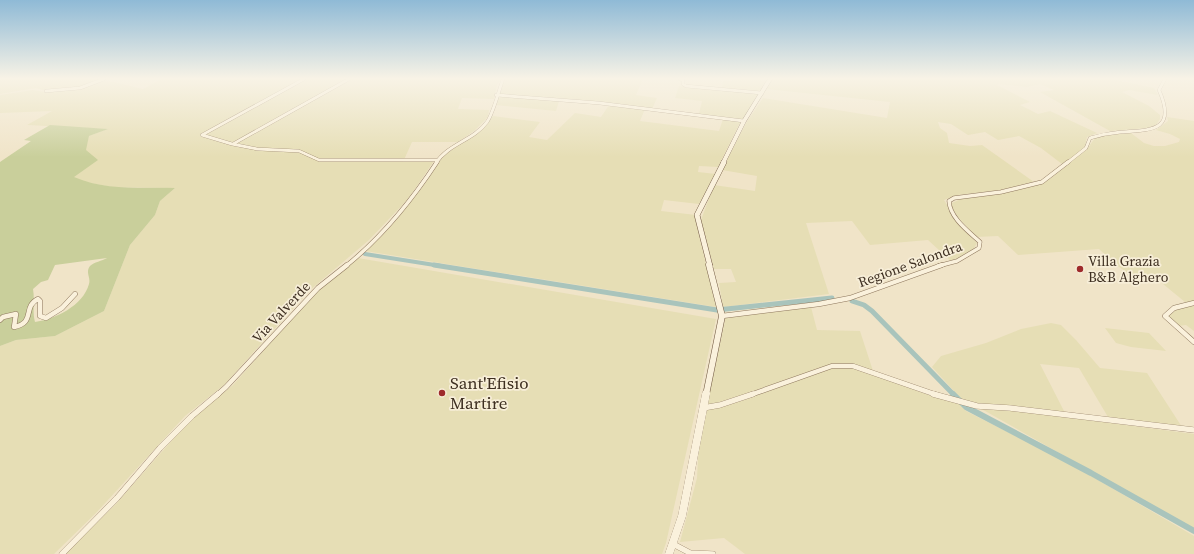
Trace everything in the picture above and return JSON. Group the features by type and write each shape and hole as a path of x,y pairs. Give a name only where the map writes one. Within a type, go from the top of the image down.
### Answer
{"main road":[{"path":"669,554 682,516 721,312 697,215 744,121 754,105"}],"street":[{"path":"257,105 202,135 232,144 257,149 299,151 324,160 438,160"},
{"path":"232,144 302,105"},
{"name":"Via Valverde","path":"62,554 117,498 160,448 192,416 226,387 318,288 365,251 416,195 438,160 446,152 476,132 487,122 491,115 494,105"},
{"path":"613,105 744,121"},
{"name":"Regione Salondra","path":"721,312 819,304 850,298 938,266 957,261 979,248 980,242 953,214 948,205 949,201 954,198 1001,192 1038,183 1053,174 1086,148 1090,138 1113,133 1144,130 1157,127 1164,119 1166,110 1165,105"},
{"path":"0,320 3,317 16,314 14,327 24,326 27,323 31,303 34,300 38,299 40,301 40,316 46,318 57,313 66,306 75,294"},
{"path":"1194,303 1178,306 1167,312 1165,316 1194,342"},
{"path":"703,408 720,405 832,366 853,366 917,389 967,404 1194,430"},
{"path":"673,544 687,550 690,553 713,554"}],"shaded area":[{"path":"0,105 460,105 458,109 489,110 488,117 474,131 458,142 412,142 403,162 434,161 408,199 369,240 309,291 224,385 185,416 96,513 54,554 0,554 0,346 16,340 55,336 104,311 130,245 155,215 160,201 175,188 112,187 85,182 73,177 97,160 85,150 89,136 107,129 27,125 52,111 0,113"},
{"path":"496,105 558,105 556,111"},
{"path":"609,105 645,109 640,121 719,131 723,119 741,121 718,167 699,166 698,172 716,174 699,204 664,200 661,211 696,215 695,218 716,307 365,251 391,226 421,189 444,155 480,131 493,116 540,122 529,137 547,140 575,113 601,117"},
{"path":"610,105 654,105 652,109"},
{"path":"701,105 752,105 742,120 699,114"},
{"path":"758,105 805,105 887,118 889,105 1020,105 1038,114 1050,111 1097,133 1087,137 1085,146 1080,152 1062,164 1041,148 1019,136 998,140 985,132 968,135 951,124 938,122 940,128 947,133 949,143 970,146 982,145 1034,182 1001,190 958,195 944,200 957,221 977,243 973,250 952,262 928,240 870,245 852,221 806,223 829,294 723,307 719,283 736,282 731,269 714,269 701,220 714,185 755,191 757,176 722,170 746,123"},
{"path":"1063,105 1147,105 1160,115 1160,119 1156,125 1148,128 1110,131"},
{"path":"1167,117 1194,121 1194,331 1186,325 1178,326 1168,317 1171,311 1187,306 1185,302 1152,275 1132,276 1115,264 1099,249 1018,255 998,236 976,237 957,216 951,206 952,203 961,199 1039,184 1050,179 1087,149 1095,138 1105,135 1131,133 1144,143 1154,146 1165,146 1179,142 1180,139 1156,130 1168,121"},
{"path":"358,258 716,319 666,543 662,554 65,554 116,504 189,421 233,385 318,290"},
{"path":"811,307 817,330 860,331 874,374 920,392 959,404 966,411 1069,463 1194,536 1194,554 745,554 724,538 680,542 697,478 699,442 725,317"},
{"path":"1051,323 1061,325 1100,368 1147,373 1182,427 1108,417 1079,368 1040,364 1065,413 964,402 932,367 941,356 986,343 1021,329"},
{"path":"1105,328 1149,333 1166,351 1131,347 1116,343"},
{"path":"978,407 1194,434 1194,529"}],"green space":[{"path":"50,125 108,129 89,136 86,150 98,160 74,177 111,186 175,188 160,201 155,215 130,245 104,311 55,336 16,340 0,346 0,162 31,141 24,140","holes":["107,258 90,266 88,271 89,284 86,292 75,305 51,318 35,322 33,289 41,282 48,280 55,265"]}],"waterway":[{"path":"365,254 441,266"},
{"path":"434,265 717,310 832,298"},
{"path":"852,301 864,305 872,311 954,395"},
{"path":"954,395 966,407 1091,473 1194,531"}],"place":[{"name":"Villa Grazia B&B Alghero","path":"1080,269"},
{"name":"Sant'Efisio Martire","path":"442,393"}]}
